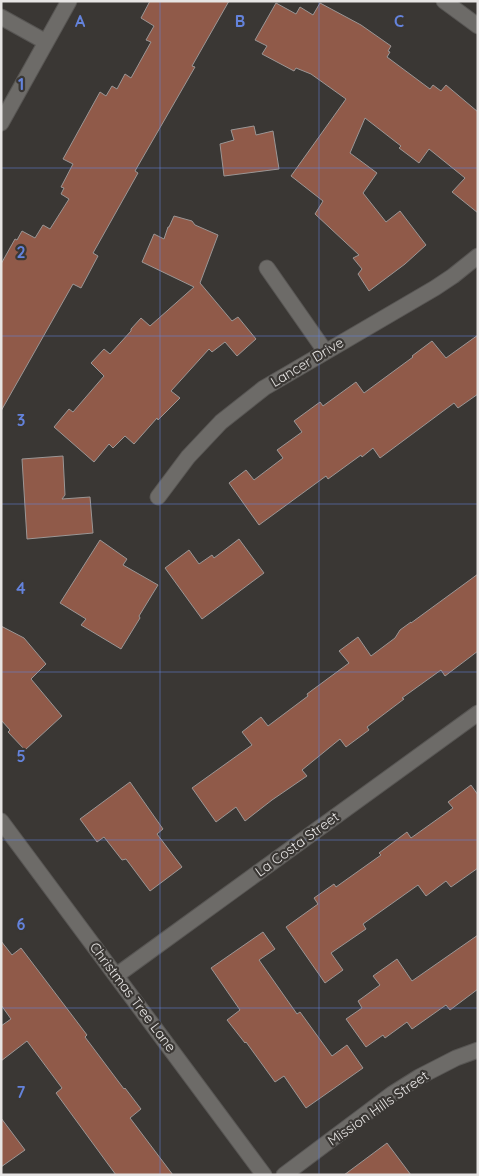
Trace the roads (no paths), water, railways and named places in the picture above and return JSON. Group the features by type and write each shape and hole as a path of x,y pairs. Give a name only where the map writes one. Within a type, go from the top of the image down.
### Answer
{"street":[{"path":"1,123 69,1"},
{"path":"444,1 478,26"},
{"path":"1,17 46,42"},
{"name":"Lancer Drive","path":"158,496 188,457 221,422 264,388 435,288 478,256"},
{"path":"266,268 325,351"},
{"name":"La Costa Street","path":"117,975 478,712"},
{"name":"Christmas Tree Lane","path":"1,821 264,1175"},
{"name":"Mission Hills Street","path":"284,1175 419,1076 456,1058 478,1050"}]}
